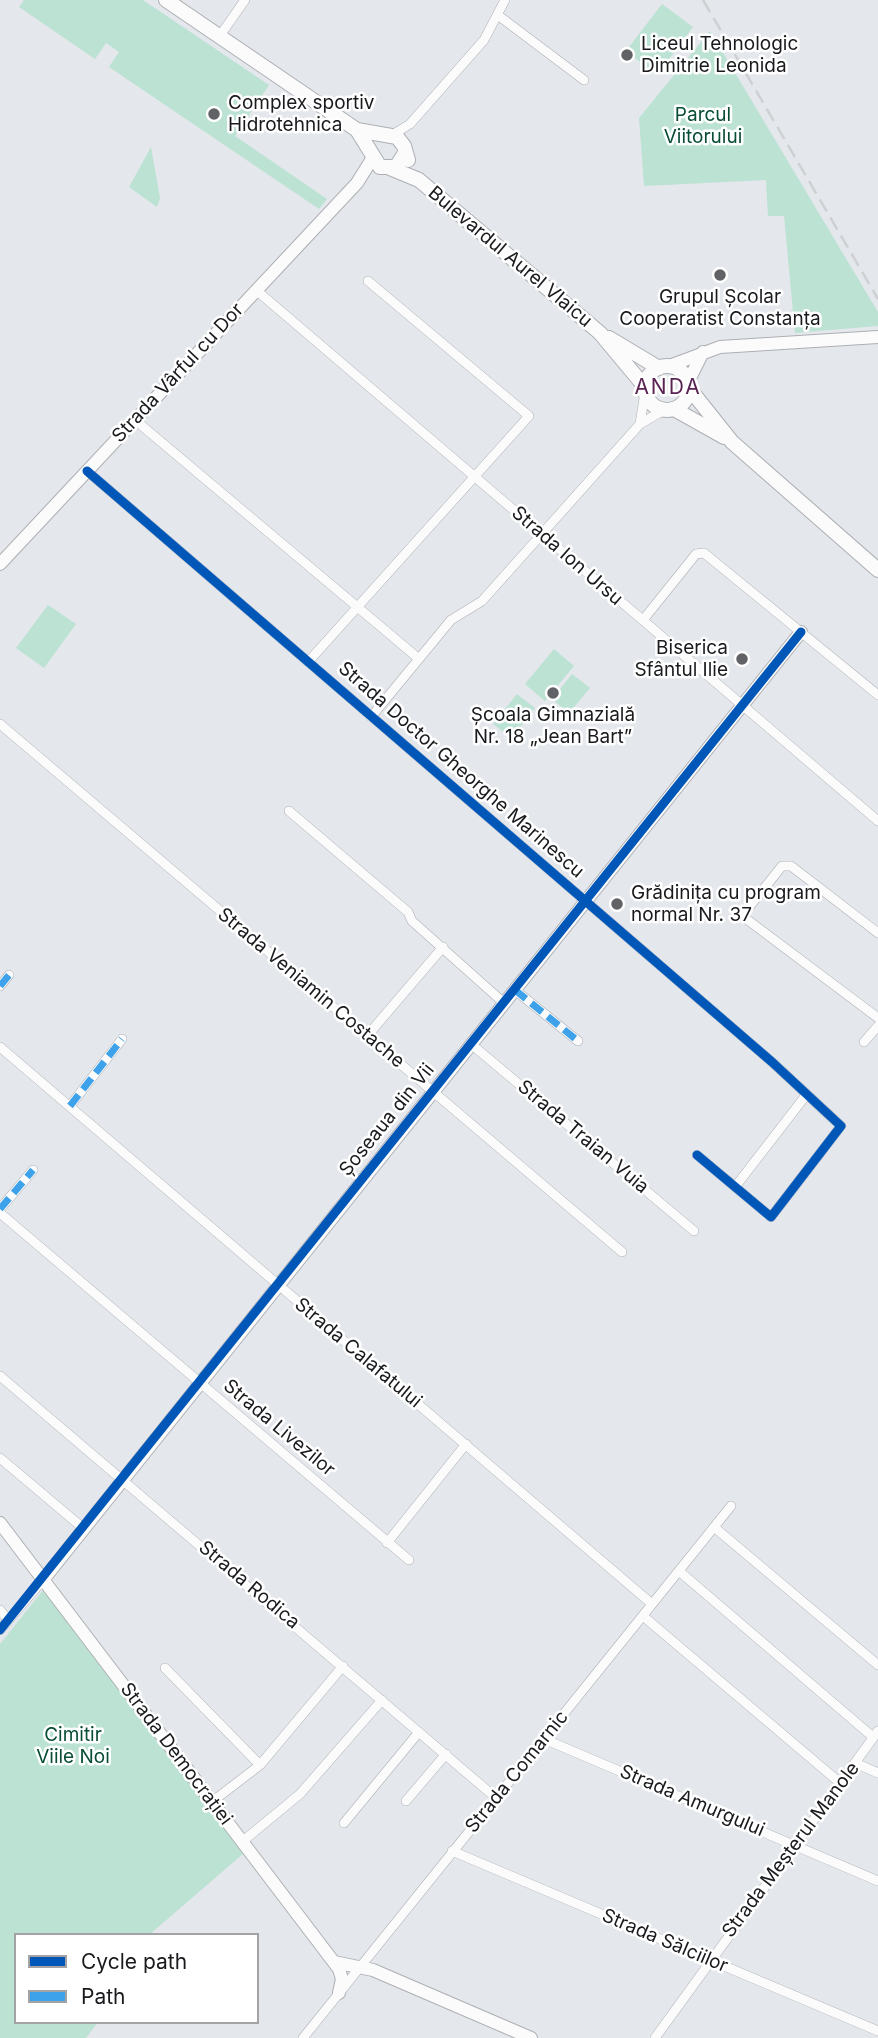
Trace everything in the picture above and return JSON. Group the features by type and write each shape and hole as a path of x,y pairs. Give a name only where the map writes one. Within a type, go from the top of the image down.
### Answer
{"main road":[{"path":"166,0 357,130 387,135 405,149 400,163 388,168 371,157 357,130"},
{"path":"371,157 372,143 387,135"},
{"name":"Bulevardul Aurel Vlaicu","path":"405,149 419,180"},
{"name":"Bulevardul Aurel Vlaicu","path":"388,168 419,180 600,333 645,389"},
{"name":"Bulevardul Aurel Vlaicu","path":"600,333 664,367"},
{"path":"732,442 669,409 653,405 645,389 651,373 664,367 682,372 732,442 878,570"},
{"path":"669,409 685,400 689,385"}],"street":[{"path":"219,37 245,0"},
{"path":"387,135 410,124 484,40 499,16 505,0"},
{"path":"499,16 584,80"},
{"path":"405,149 410,124"},
{"name":"Strada Vârful cu Dor","path":"0,564 357,183 371,157"},
{"name":"Strada Vârful cu Dor","path":"357,183 388,168"},
{"path":"308,662 529,416 368,281"},
{"name":"Strada Ion Ursu","path":"256,290 878,821"},
{"path":"664,367 720,346 878,337"},
{"path":"689,385 703,352"},
{"path":"640,424 645,389"},
{"path":"371,717 452,620 482,601 640,424 669,409"},
{"path":"135,419 418,658"},
{"name":"Strada Doctor Gheorghe Marinescu","path":"87,471 585,900 841,1126 771,1217 735,1187"},
{"path":"643,620 696,554 704,553 878,695"},
{"name":"Șoseaua din Vii","path":"0,1630 43,1580 801,632"},
{"name":"Strada Veniamin Costache","path":"0,724 622,1252"},
{"path":"289,811 408,912 412,921 504,1003"},
{"path":"878,933 791,866 782,866 745,912 745,918 878,1017"},
{"path":"367,1036 443,947"},
{"path":"0,986 9,975"},
{"path":"515,990 578,1041"},
{"path":"864,1042 878,1026"},
{"path":"69,1106 122,1039"},
{"name":"Strada Traian Vuia","path":"471,1044 694,1231"},
{"name":"Strada Calafatului","path":"0,1047 652,1604"},
{"path":"697,1155 735,1187 807,1094"},
{"path":"0,1211 33,1170"},
{"name":"Strada Livezilor","path":"0,1211 198,1383 409,1560"},
{"name":"Strada Rodica","path":"0,1376 495,1797"},
{"path":"387,1543 466,1444"},
{"path":"0,1458 83,1528"},
{"name":"Strada Comarnic","path":"303,2038 731,1506"},
{"name":"Strada Democrației","path":"0,1523 334,1962"},
{"path":"714,1528 878,1665"},
{"path":"679,1571 876,1734"},
{"path":"0,1610 8,1620"},
{"path":"643,1616 839,1782"},
{"path":"213,1801 260,1765 343,1666"},
{"path":"165,1668 260,1765"},
{"path":"243,1841 300,1794 382,1700"},
{"path":"344,1823 419,1732"},
{"name":"Strada Meșterul Manole","path":"655,2038 709,1959 876,1734"},
{"name":"Strada Amurgului","path":"544,1739 878,1881"},
{"path":"406,1801 446,1754"},
{"path":"855,1763 878,1773"},
{"name":"Strada Sălciilor","path":"452,1851 878,2031"},
{"path":"334,1962 362,1965 531,2038"},
{"path":"334,1962 342,1979 339,1993"}],"green space":[{"name":"Complex sportiv Hidrotehnica","path":"24,0 143,0 269,85 235,136 327,199 319,209 109,67 119,52 106,43 95,59 19,7"},
{"path":"662,4 693,27 657,75 626,51"},
{"name":"Parcul Viitorului","path":"710,31 878,312 878,326 795,333 784,216 768,216 766,180 644,186 639,118"},
{"path":"151,147 160,198 157,207 129,187"},
{"path":"48,605 76,624 44,668 16,648"},
{"path":"554,649 574,666 545,701 525,684"},
{"path":"572,674 590,688 569,713 552,699"},
{"path":"517,694 535,708 511,738 493,724"},
{"name":"Cimitir Viile Noi","path":"44,1589 244,1853 151,1933 14,1933 14,2024 96,2024 86,2038 0,2038 0,1644"}],"railway":[{"path":"703,0 878,299"}],"marked path":[{"path":"0,986 9,975"},
{"path":"515,990 578,1041"},
{"path":"70,1106 122,1039"},
{"path":"0,1209 33,1170"}],"cycle path":[{"path":"87,471 772,1062 841,1126 771,1217 697,1155"},
{"path":"0,1630 801,632"}],"place":[{"name":"Liceul Tehnologic Dimitrie Leonida","path":"627,55"},
{"name":"Complex sportiv Hidrotehnica","path":"214,114"},
{"name":"Grupul Școlar Cooperatist Constanța","path":"720,275"},
{"name":"Biserica Sfântul Ilie","path":"742,659"},
{"name":"Școala Gimnazială Nr. 18 „Jean Bart”","path":"553,693"},
{"name":"Grădinița cu program normal Nr. 37","path":"617,904"}],"district":[{"name":"ANDA","path":"668,388"}]}
